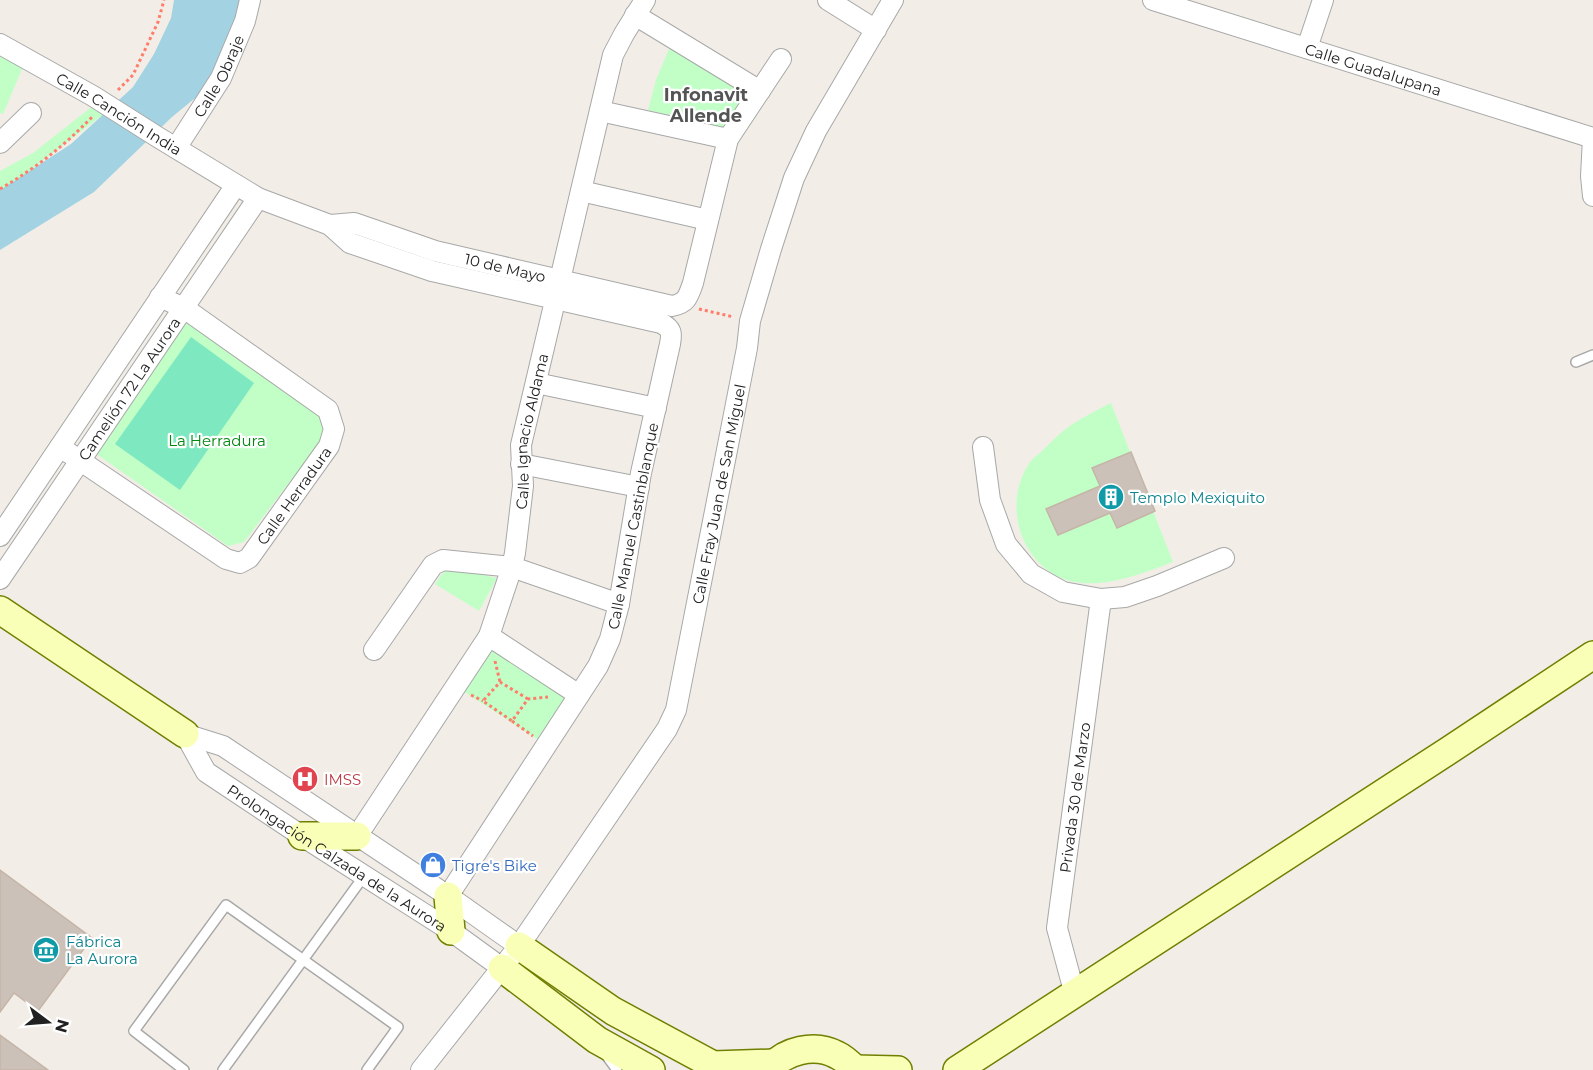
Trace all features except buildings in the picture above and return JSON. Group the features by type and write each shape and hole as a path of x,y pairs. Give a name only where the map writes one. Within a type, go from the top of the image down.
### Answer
{"main road":[{"name":"Prolongación Calzada de la Aurora","path":"0,610 185,734"},
{"path":"957,1070 1593,655"},
{"path":"302,836 357,836"},
{"path":"448,896 452,931"},
{"path":"519,946 613,1011 713,1065 772,1066 794,1052 816,1049 837,1055 855,1069 898,1070"},
{"path":"502,968 518,968 593,1014 613,1011"},
{"path":"502,968 597,1040 651,1070"}],"street":[{"name":"Calle Obraje","path":"176,148 221,78 245,21 250,0"},
{"path":"828,0 876,30"},
{"name":"Calle Fray Juan de San Miguel","path":"421,1070 519,946 667,729 676,710 747,348 750,321 771,249 794,178 816,131 893,0"},
{"name":"Calle Guadalupana","path":"1153,0 1593,138"},
{"path":"1307,48 1323,0"},
{"path":"640,8 760,90"},
{"name":"Calle Ignacio Aldama","path":"357,836 489,636 512,567 523,486 521,445 613,55 640,8"},
{"name":"Calle Canción India","path":"0,44 99,100 236,185"},
{"path":"681,304 689,294 693,283 728,139 781,59"},
{"path":"600,111 728,139"},
{"path":"0,142 31,113"},
{"path":"1593,138 1591,176 1593,196"},
{"name":"10 de Mayo","path":"236,185 258,198 330,225 350,243 413,265 661,323 668,327"},
{"name":"Camelión 72 La Aurora","path":"0,536 236,185"},
{"path":"581,191 708,220"},
{"name":"Camelión 72 La Aurora","path":"0,579 258,198"},
{"name":"10 de Mayo","path":"330,225 354,223 435,251 672,306 681,304"},
{"path":"413,265 419,245"},
{"name":"Calle Herradura","path":"60,447 226,559 240,563 249,558 329,446 334,429 328,410 184,308 160,297"},
{"name":"Calle Manuel Castinblanque","path":"448,896 598,666 610,639 619,604 639,487 672,334 668,327"},
{"path":"536,383 656,408"},
{"path":"983,447 990,500 1006,544 1030,574 1063,592 1101,598 1125,597 1224,558"},
{"path":"521,464 639,487"},
{"path":"374,650 433,565 443,560 512,567 619,604"},
{"name":"Privada 30 de Marzo","path":"1075,995 1057,928 1101,598"},
{"path":"489,636 579,694"},
{"name":"Prolongación Calzada de la Aurora","path":"185,734 223,746 519,946"},
{"name":"Prolongación Calzada de la Aurora","path":"185,734 206,772 452,931 502,968"}],"lane":[{"path":"1576,362 1593,355"},
{"path":"223,1070 364,876"},
{"path":"184,1070 134,1031 226,905 398,1027 367,1070"},
{"path":"597,1040 617,1070"}],"path":[{"path":"0,189 29,172 68,142 99,100 134,75 158,22 164,0"},
{"path":"681,304 750,321"},
{"path":"546,745 483,701 500,682 528,699 579,694"},
{"path":"512,721 528,699"}],"green space":[{"path":"671,44 758,94 727,131 648,110 656,80"},
{"path":"0,49 25,62 3,114 0,113"},
{"path":"94,105 105,113 0,193 0,171 33,153"},
{"name":"La Herradura","path":"187,317 322,417 326,434 244,542 228,546 92,451"},
{"path":"191,337 254,383 180,490 115,444"},
{"path":"1111,403 1173,562 1112,581 1075,582 1057,576 1041,565 1030,551 1021,534 1017,516 1017,497 1021,479 1033,459 1071,425"},
{"path":"447,567 497,578 479,611 435,584"},
{"path":"489,636 579,695 546,745 463,691"}],"water":[{"path":"174,0 244,0 205,90 172,117 94,192 0,250 0,190 71,144 133,87 154,54 171,18"}],"place":[{"name":"Templo Mexiquito","path":"1111,497"},
{"name":"IMSS","path":"305,779"},
{"name":"Tigre's Bike","path":"433,865"},
{"name":"Fábrica La Aurora","path":"46,950"}],"district":[{"name":"Infonavit Allende","path":"706,106"}]}
